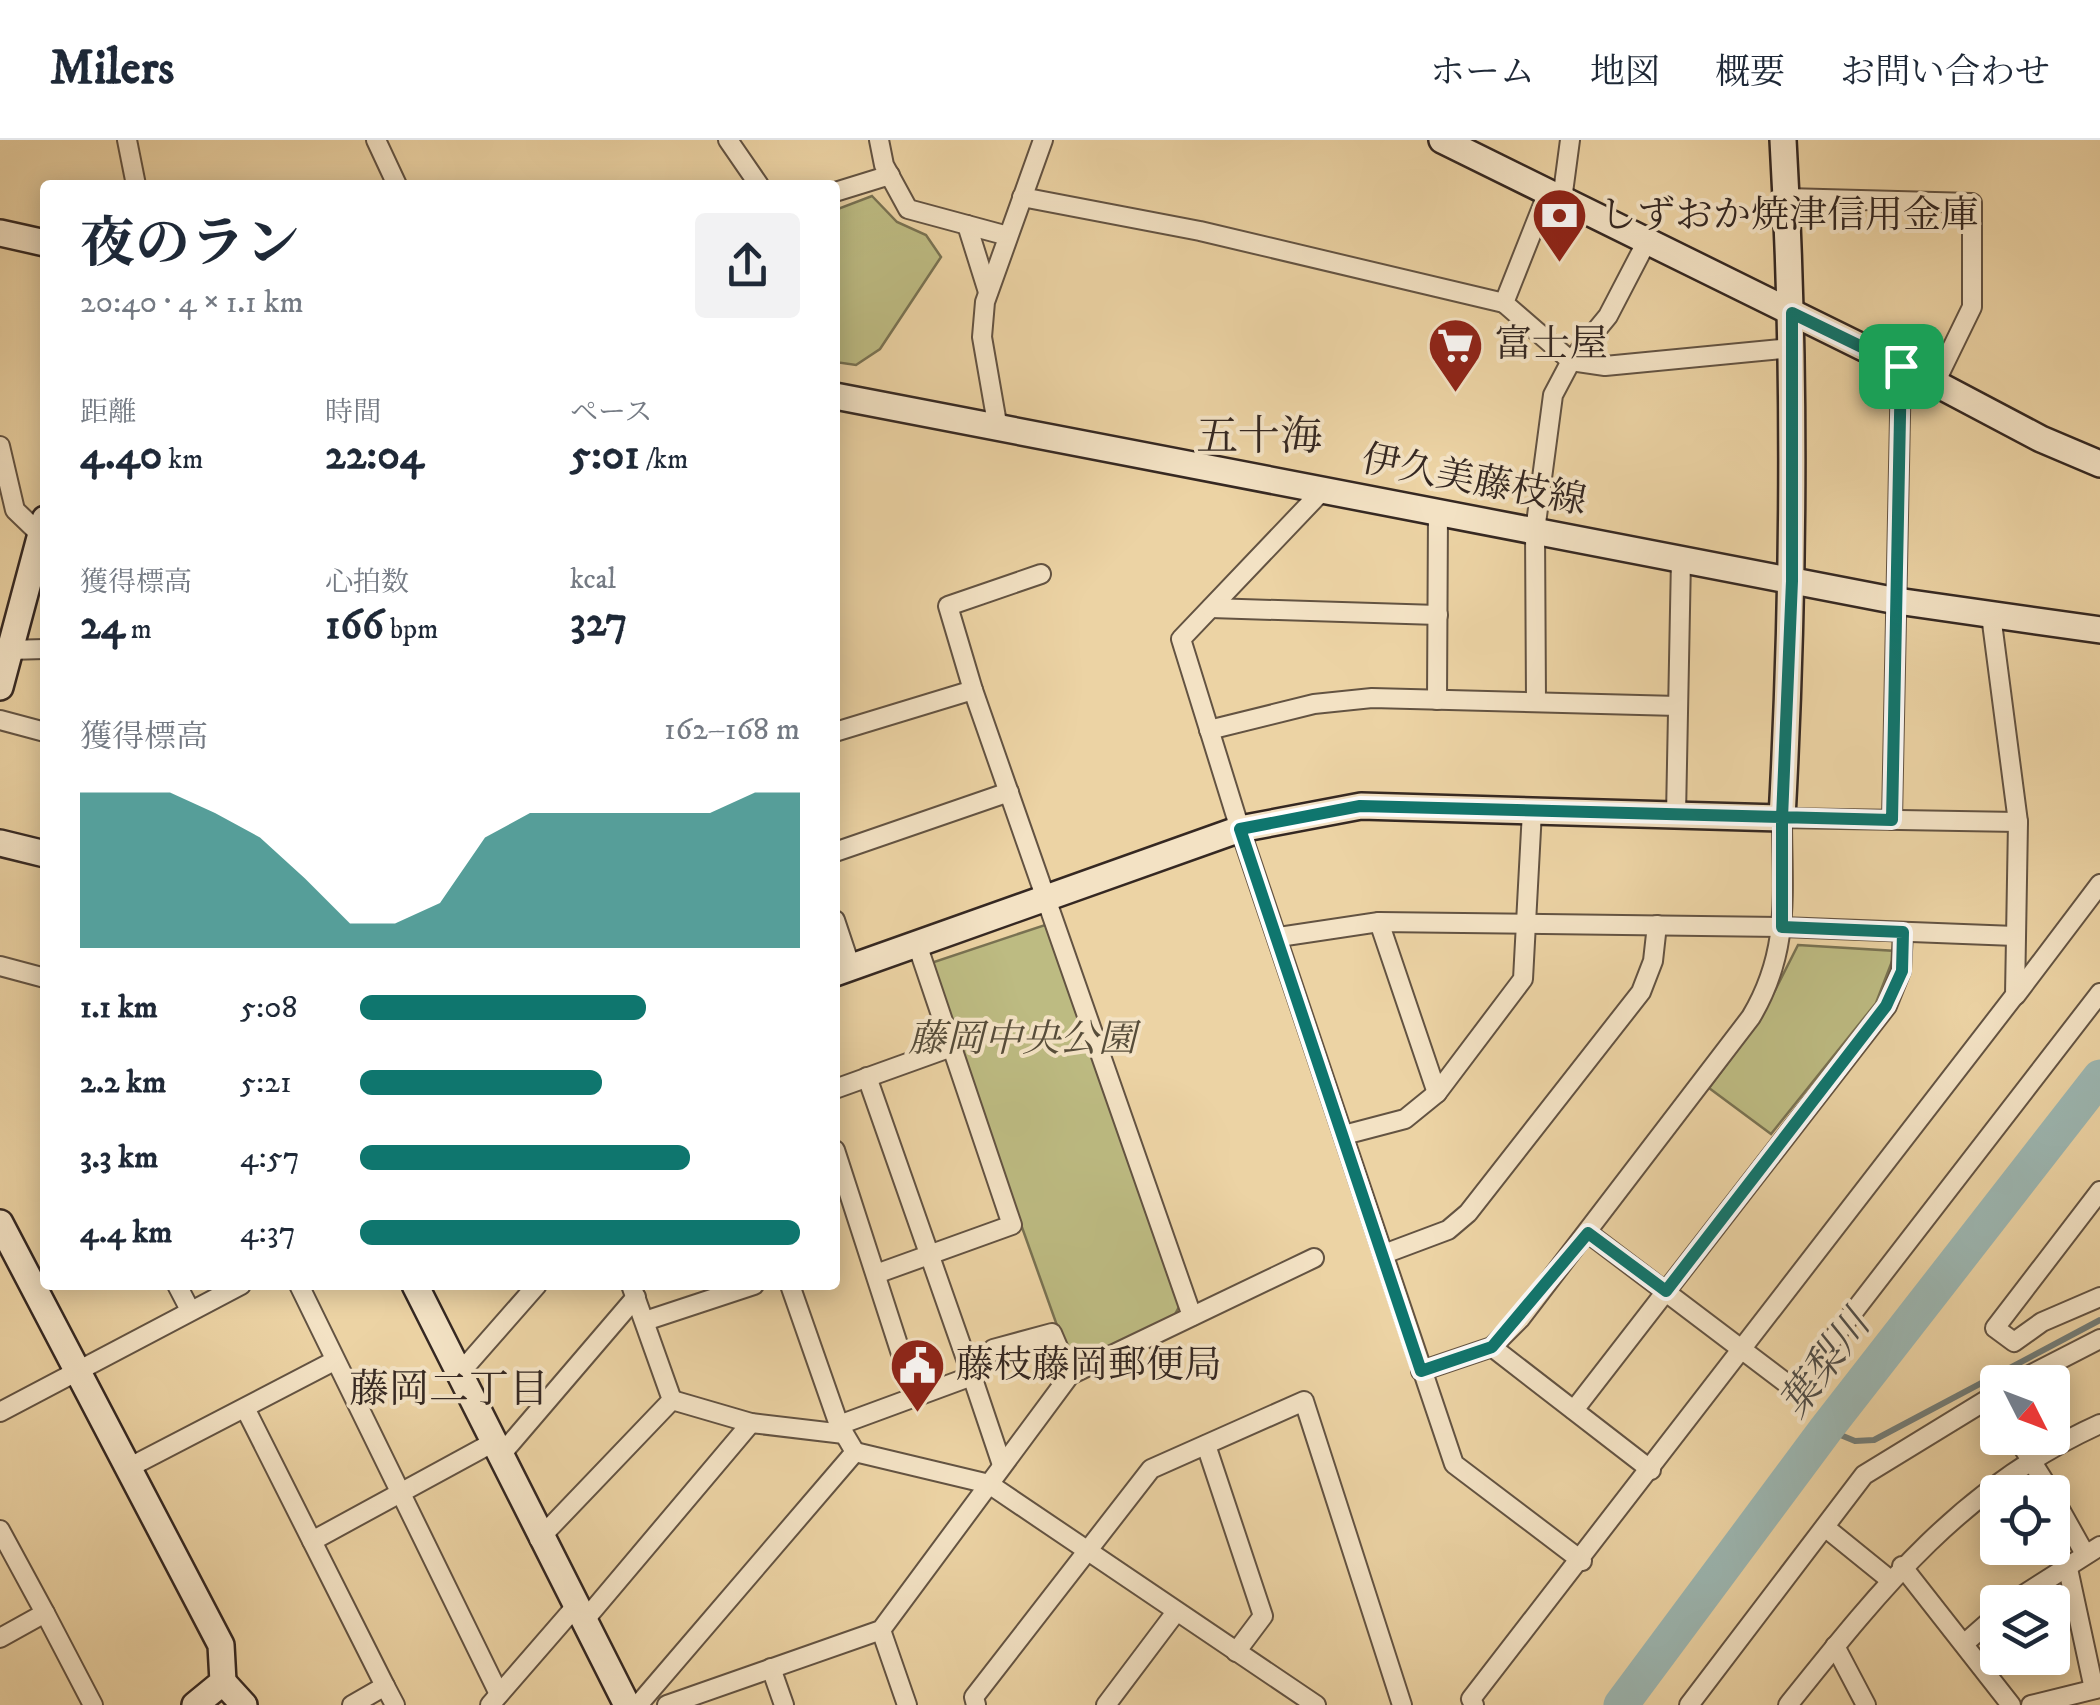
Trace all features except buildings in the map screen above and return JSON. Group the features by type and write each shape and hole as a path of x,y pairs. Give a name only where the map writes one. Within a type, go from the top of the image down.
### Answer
{"street":[{"path":"127,140 135,180"},
{"path":"376,140 395,180"},
{"path":"728,140 756,180"},
{"path":"879,140 890,175 908,209 1008,236"},
{"path":"998,429 982,336 988,293 1043,140"},
{"path":"1442,140 1935,382 2040,439 2100,464"},
{"path":"1504,303 1555,196 1570,140"},
{"path":"1421,1371 1492,1347 1588,1233 1752,1017 1773,980 1782,927 1782,818 1792,581 1792,313 1783,140"},
{"path":"840,190 890,175"},
{"path":"1022,196 1200,231 1504,303 1571,361 1605,366 1792,348"},
{"path":"1786,198 1972,202 1972,307 1935,382"},
{"path":"968,225 988,293"},
{"path":"0,233 40,241"},
{"path":"1536,702 1535,531 1546,428 1554,395 1571,361 1608,316 1647,241"},
{"path":"1892,820 1901,366"},
{"name":"伊久美藤枝線","path":"840,397 1897,601 2100,630"},
{"path":"0,446 16,510 40,525"},
{"path":"1323,490 1181,639 1240,829 1454,1464 1582,1561"},
{"path":"1437,700 1438,512"},
{"path":"0,687 40,538"},
{"path":"1676,815 1681,559"},
{"path":"1041,574 948,606 972,690 1192,1316"},
{"path":"1210,608 1438,615"},
{"path":"1991,615 2018,822 2015,995"},
{"path":"9,650 40,649"},
{"path":"840,730 972,690"},
{"path":"1210,730 1314,704 1372,698 1678,706"},
{"path":"0,720 40,731"},
{"path":"840,850 1009,792"},
{"path":"843,971 1240,829 1360,806 2018,822"},
{"path":"1344,1135 1405,1119 1437,1093 1522,979 1532,810"},
{"path":"0,843 40,853"},
{"path":"1474,1705 1472,1698 1582,1561 2100,884"},
{"path":"1279,938 1378,922 1782,927 2015,936"},
{"path":"1378,922 1437,1093"},
{"path":"1384,1254 1448,1230 1468,1213 1641,992 1652,960 1657,925"},
{"path":"1574,1410 1886,1006 1902,971 1903,932"},
{"path":"876,1274 1012,1224 949,1048 917,944"},
{"path":"0,966 40,977"},
{"path":"1588,1233 1794,1389 2100,993"},
{"path":"840,1086 949,1048"},
{"path":"867,1077 1002,1465"},
{"path":"840,1165 915,1397"},
{"path":"2100,1191 1995,1328 2014,1342 2042,1322 2100,1297"},
{"path":"0,1223 220,1645 223,1682 244,1705"},
{"path":"667,1705 881,1630 1070,1375 1314,1258"},
{"path":"180,1290 190,1310"},
{"path":"0,1412 79,1374 231,1290"},
{"path":"301,1290 495,1699 580,1614 751,1423"},
{"path":"417,1290 539,1538 627,1705"},
{"path":"458,1375 533,1290"},
{"path":"646,1321 739,1290"},
{"path":"792,1290 842,1430 854,1452 989,1484 1316,1705"},
{"path":"312,1541 400,1493 495,1450 634,1291 672,1400"},
{"path":"672,1400 751,1423 842,1430 972,1376 993,1349 1052,1333 1070,1375"},
{"path":"2048,1365 2100,1338"},
{"path":"1492,1347 1651,1470"},
{"path":"130,1467 334,1361"},
{"path":"539,1538 672,1400"},
{"path":"976,1705 974,1697 1151,1468 1304,1401 1402,1705"},
{"path":"244,1408 395,1705"},
{"path":"1689,1705 1826,1528 1846,1495 1882,1460 1980,1408"},
{"path":"1788,1705 1895,1573 1945,1524 2033,1460 2100,1424"},
{"path":"1206,1444 1263,1616 1236,1652"},
{"path":"638,1705 854,1452"},
{"path":"2029,1455 2041,1475"},
{"path":"2070,1519 2092,1550 2070,1562"},
{"path":"1826,1528 1895,1573 1965,1644 2011,1705"},
{"path":"0,1530 93,1705"},
{"path":"2037,1585 2066,1565"},
{"path":"2031,1705 2097,1689 2067,1565"},
{"path":"1113,1703 1176,1612"},
{"path":"0,1638 44,1613"},
{"path":"881,1630 908,1705"},
{"path":"1965,1644 1980,1630"},
{"path":"1834,1646 1866,1705"},
{"path":"771,1668 784,1705"},
{"path":"196,1705 223,1682"},
{"path":"352,1705 385,1686"}],"green space":[{"path":"872,196 897,222 926,235 941,257 880,349 856,365 840,363 840,208"},
{"name":"藤岡中央公園","path":"1045,925 1050,928 1180,1305 1173,1318 1081,1365 1070,1362 930,969 934,962"},
{"path":"1798,945 1896,951 1876,1003 1771,1134 1709,1088 1761,1018"}],"waterway":[{"name":"葉梨川","path":"1621,1705 1826,1429 2100,1077"},
{"path":"1826,1429 1855,1441 1874,1440 2100,1320"}],"place":[{"name":"しずおか焼津信用金庫","path":"1560,265"},
{"name":"富士屋","path":"1455,394"},
{"name":"藤枝藤岡郵便局","path":"917,1415"}],"district":[{"name":"五十海","path":"1259,438"},
{"name":"藤岡二丁目","path":"449,1391"}],"route":[{"path":"1901,366 1792,313 1792,581 1782,818 1782,927 1903,932 1902,971 1886,1006 1666,1291 1588,1233 1520,1319 1492,1347 1421,1371 1240,829 1360,806 1782,818 1892,820 1901,366"}]}
